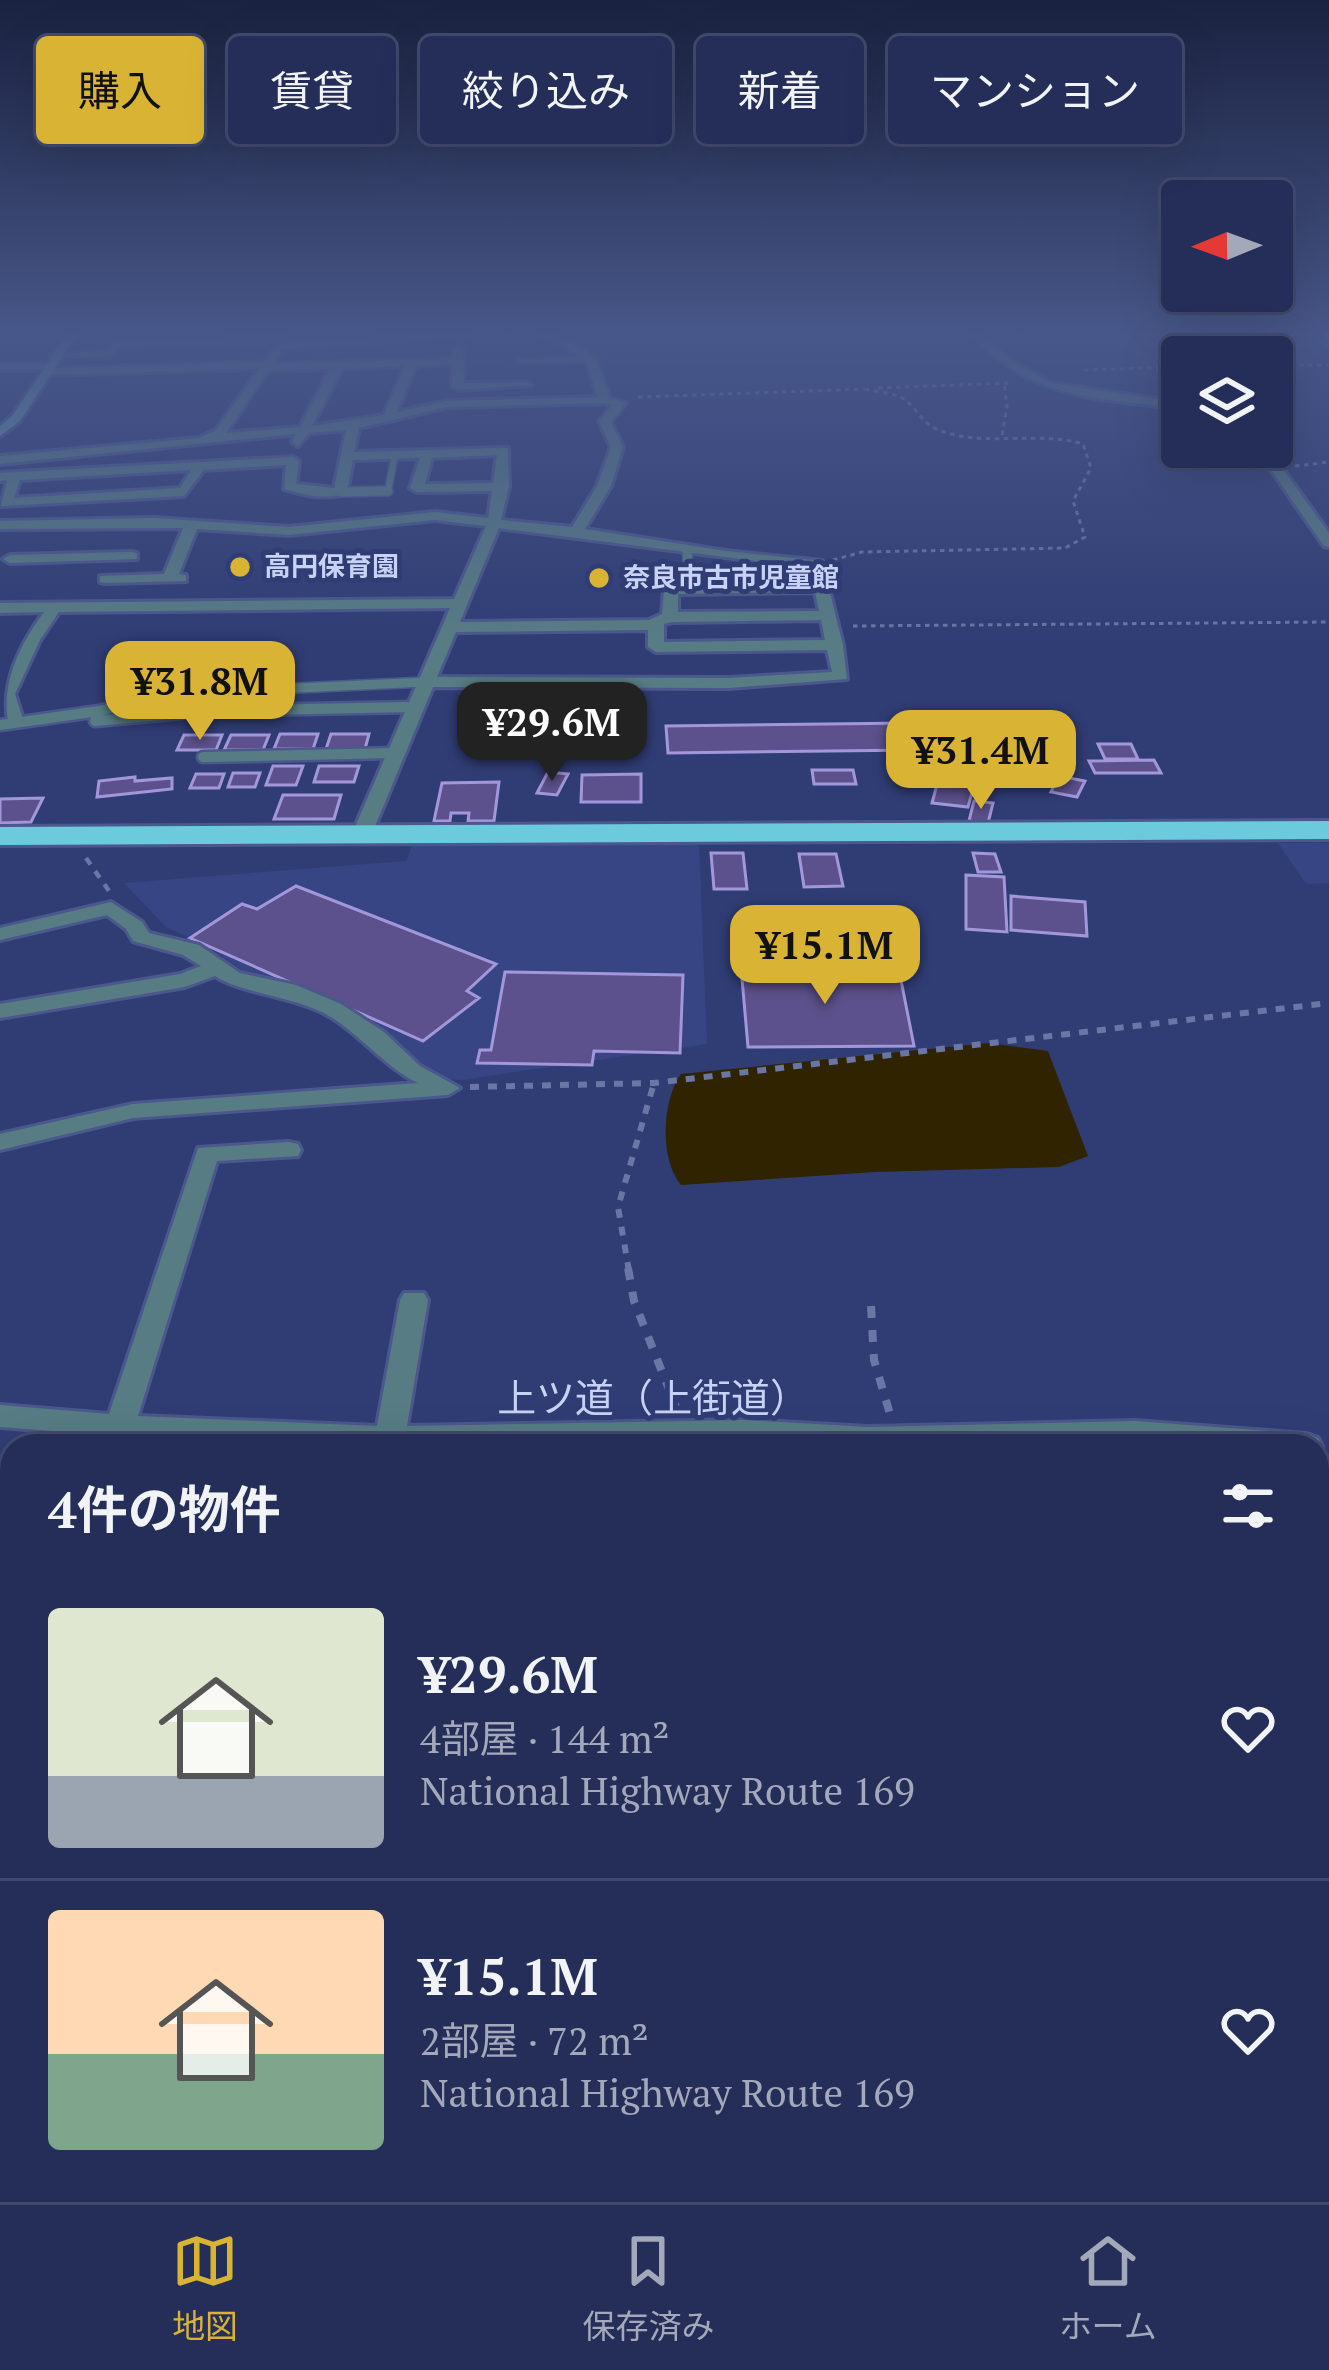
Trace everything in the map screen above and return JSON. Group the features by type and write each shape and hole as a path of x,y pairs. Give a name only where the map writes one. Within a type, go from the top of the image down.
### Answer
{"highway":[{"path":"0,836 1329,830"}],"street":[{"path":"0,460 201,438"},
{"path":"299,438 289,486 340,493 351,438"},
{"path":"576,532 604,486 617,447 613,438"},
{"path":"348,456 504,451 494,523 361,836"},
{"path":"427,454 417,488 502,487"},
{"path":"201,465 184,492 6,503 8,477 201,465 293,461"},
{"path":"1277,468 1329,543"},
{"path":"0,525 192,524 289,531 435,516 576,532 758,563 817,564 841,676 826,680 426,682"},
{"path":"1312,516 1329,516"},
{"path":"5,562 25,545 38,524"},
{"path":"104,579 176,578 192,524"},
{"path":"25,545 133,543"},
{"path":"5,562 133,556 123,569 104,579 82,607"},
{"path":"823,586 670,590 656,646 835,645"},
{"path":"0,608 459,603"},
{"path":"7,724 8,675 55,607"},
{"path":"449,627 830,620"},
{"path":"0,934 111,908 135,926 140,937 191,950 215,968 256,987 288,990 333,1009 376,1037 412,1071 448,1088"},
{"path":"0,1011 185,980 215,968"},
{"path":"0,1142 133,1111 448,1088"},
{"path":"121,1427 207,1154 289,1150"},
{"path":"391,1434 414,1300"},
{"name":"上ツ道（上街道）","path":"0,1416 292,1434"},
{"name":"上ツ道（上街道）","path":"1078,1434 1159,1434"}],"lane":[{"path":"340,493 388,491 395,454"},
{"path":"687,550 689,578"},
{"path":"7,724 99,712 176,692 426,682"},
{"path":"99,712 94,721 205,711 413,707"},
{"path":"203,757 395,753"}],"path":[{"path":"817,564 862,552 1065,548 1085,537 1073,502 1090,484 1094,467 1083,444 1062,438"},
{"path":"830,620 1329,622"},
{"path":"70,835 117,903 111,908"},
{"path":"448,1088 655,1083 1329,1004"},
{"path":"655,1083 618,1207 634,1301 687,1434"},
{"path":"871,1306 878,1434"}],"shaded area":[{"path":"1278,843 1329,843 1329,883 1306,884"},
{"path":"699,844 707,1044 461,1080 445,1079 406,1053 383,1029 329,999 305,988 255,979 203,943 167,928 124,883 406,861 412,846"},
{"path":"989,1043 1048,1051 1088,1156 1059,1167 876,1172 681,1185 674,1174 666,1145 667,1114 681,1074"}],"building":[{"path":"910,723 944,737 915,738 918,750 668,753 666,726"},
{"path":"280,734 318,734 313,749 274,749"},
{"path":"331,734 369,734 365,749 326,749"},
{"path":"184,735 222,735 216,750 177,750"},
{"path":"231,735 269,735 263,750 224,750"},
{"path":"1066,743 1074,761 1020,762 1013,744"},
{"path":"1098,744 1131,744 1138,759 1105,759"},
{"path":"948,748 975,751 970,769 978,769 974,785 938,781"},
{"path":"994,754 1012,754 1021,777 1002,777"},
{"path":"1154,760 1161,773 1095,773 1089,761"},
{"path":"273,766 303,766 296,785 266,785"},
{"path":"319,766 359,766 354,782 314,782"},
{"path":"812,770 853,770 856,784 814,784"},
{"path":"548,772 568,774 557,795 537,793"},
{"path":"233,773 260,773 255,787 228,787"},
{"path":"196,774 224,774 219,788 190,788"},
{"path":"641,774 641,802 581,802 582,775"},
{"path":"1059,776 1085,781 1077,797 1051,792"},
{"path":"135,777 135,781 172,778 172,789 97,797 99,781"},
{"path":"938,781 974,785 968,807 932,803"},
{"path":"499,782 494,821 468,821 469,813 451,813 450,821 434,821 442,783"},
{"path":"283,795 341,795 334,819 274,819"},
{"path":"43,798 31,822 0,823 0,799"},
{"path":"974,801 993,803 988,823 969,821"},
{"path":"711,853 743,853 747,889 714,889"},
{"path":"973,853 995,854 1001,872 978,872"},
{"path":"799,854 836,854 843,886 804,887"},
{"path":"966,875 1004,877 1007,932 966,929"},
{"path":"296,886 496,964 467,991 479,998 423,1041 190,938 242,904 257,909"},
{"path":"1011,896 1085,902 1087,936 1011,930"},
{"path":"898,965 914,1046 748,1047 741,967"},
{"path":"505,972 683,975 680,1053 594,1051 592,1065 477,1063 480,1050 491,1050"}],"place":[{"name":"高円保育園","path":"240,567"},
{"name":"奈良市古市児童館","path":"599,578"}]}
